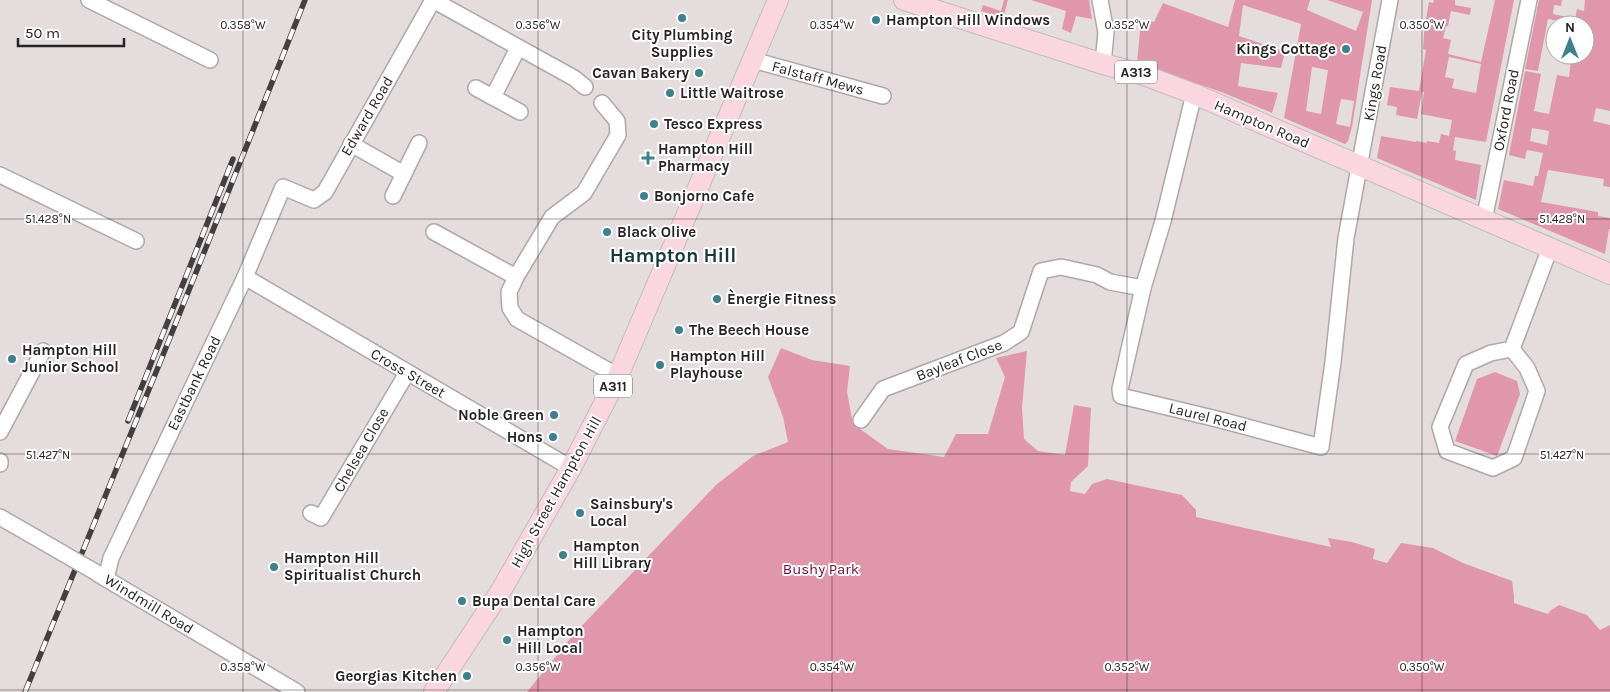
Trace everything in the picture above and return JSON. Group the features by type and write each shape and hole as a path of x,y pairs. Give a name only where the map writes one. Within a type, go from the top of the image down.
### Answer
{"main road":[{"name":"A311","path":"753,60 778,0"},
{"name":"Hampton Road","path":"904,0 1103,64 1141,74 1194,94 1610,274"},
{"name":"High Street Hampton Hill","path":"434,692 502,589 571,468 618,376 753,60"}],"street":[{"path":"89,0 210,60"},
{"path":"433,0 574,78 585,87"},
{"name":"Edward Road","path":"283,187 314,200 324,192 433,0"},
{"path":"1100,0 1106,32 1103,64"},
{"name":"Kings Road","path":"1360,166 1390,0"},
{"name":"Oxford Road","path":"1484,220 1529,0"},
{"path":"493,97 518,48"},
{"name":"Falstaff Mews","path":"753,60 883,96"},
{"path":"476,88 520,112"},
{"name":"Laurel Road","path":"1194,94 1163,221 1143,288 1120,389 1121,396 1321,447 1333,362 1346,238 1360,166"},
{"path":"602,103 617,121 618,135 584,193 552,217 533,246 509,292 510,308 516,320 618,376"},
{"path":"393,196 419,143"},
{"path":"351,144 404,174"},
{"path":"0,174 136,242"},
{"name":"Eastbank Road","path":"101,576 245,277 283,187"},
{"path":"434,232 516,277"},
{"path":"1512,349 1550,248"},
{"name":"Bayleaf Close","path":"861,420 883,389 1004,343 1021,332 1041,271 1061,267 1097,275 1110,282 1143,288"},
{"name":"Cross Street","path":"245,277 571,468"},
{"path":"1512,349 1527,368 1537,391 1514,458 1493,468 1447,450 1440,427 1466,364 1491,353 1512,349"},
{"path":"0,432 43,351"},
{"name":"Chelsea Close","path":"311,514 321,518 407,372"},
{"name":"Windmill Road","path":"0,517 297,692"}],"green space":[{"path":"1004,0 1008,0 1003,18 981,11 983,5 1001,11"},
{"path":"1031,0 1089,0 1092,19 1076,16 1071,33 1062,29 1066,11"},
{"path":"1235,0 1310,0 1307,10 1356,31 1363,12 1327,0 1372,0 1352,127 1348,141 1345,144 1284,118 1301,24 1243,5 1239,36 1281,50 1284,43 1287,44 1281,68 1241,63 1238,86 1278,93 1272,113 1224,93 1137,63 1141,20 1154,22 1163,3 1228,27","holes":["1312,67 1328,70 1321,114 1306,111","1341,99 1354,101 1350,127 1336,124"]},
{"path":"1434,0 1455,0 1455,5 1471,8 1470,15 1451,11 1443,38 1451,40 1448,54 1481,62 1495,0 1514,0 1486,142 1455,137 1453,150 1456,151 1455,160 1481,165 1476,200 1377,158 1381,136 1416,142 1439,143 1441,134 1449,136 1452,120 1421,114 1424,92 1422,92 1417,119 1396,115 1397,107 1387,105 1390,87 1419,91 1426,50 1423,49 1425,19 1429,2 1433,3","holes":["1449,57 1481,64 1476,93 1452,88 1454,79 1445,77"]},
{"path":"1539,0 1562,0 1561,6 1554,5 1553,14 1557,15 1545,15 1545,35 1538,71 1525,69"},
{"path":"1585,0 1610,0 1610,111 1596,108 1593,121 1610,125 1610,187 1603,186 1604,179 1548,170 1541,202 1598,212 1598,216 1610,218 1610,229 1605,254 1498,209 1504,180 1533,186 1535,176 1538,176 1543,153 1527,150 1525,159 1509,155 1525,71 1541,74 1534,111 1549,114 1557,75 1569,77 1570,65 1595,65 1595,15 1576,15 1577,9 1584,11","holes":["1532,128 1549,131 1547,145 1530,141"]},
{"name":"Bushy Park","path":"781,348 812,360 850,366 847,392 853,424 888,449 944,457 956,434 988,434 1005,377 996,358 1027,351 1022,408 1024,439 1038,451 1065,455 1074,405 1091,408 1088,466 1071,482 1070,491 1085,494 1092,484 1107,479 1182,495 1196,510 1196,517 1331,547 1328,538 1352,542 1375,549 1373,559 1387,563 1401,543 1433,548 1463,563 1512,581 1514,603 1548,614 1559,605 1587,615 1600,630 1610,625 1610,692 527,692 574,634 716,485 753,456 788,442 783,417 768,377"},
{"path":"1495,372 1517,381 1520,394 1497,456 1455,441 1477,379"}],"railway":[{"path":"25,692 161,360 305,0"},
{"path":"128,421 233,159"}],"place":[{"name":"City Plumbing Supplies","path":"682,18"},
{"name":"Hampton Hill Windows","path":"876,20"},
{"name":"Kings Cottage","path":"1346,49"},
{"name":"Cavan Bakery","path":"699,73"},
{"name":"Little Waitrose","path":"670,93"},
{"name":"Tesco Express","path":"654,124"},
{"name":"Hampton Hill Pharmacy","path":"648,158"},
{"name":"Bonjorno Cafe","path":"644,196"},
{"name":"Black Olive","path":"607,232"},
{"name":"Ènergie Fitness","path":"717,299"},
{"name":"The Beech House","path":"679,330"},
{"name":"Hampton Hill Junior School","path":"12,359"},
{"name":"Hampton Hill Playhouse","path":"660,365"},
{"name":"Noble Green","path":"554,415"},
{"name":"Hons","path":"553,437"},
{"name":"Sainsbury's Local","path":"580,513"},
{"name":"Hampton Hill Library","path":"563,555"},
{"name":"Hampton Hill Spiritualist Church","path":"274,567"},
{"name":"Bupa Dental Care","path":"462,601"},
{"name":"Hampton Hill Local","path":"507,640"},
{"name":"Georgias Kitchen","path":"467,676"}],"district":[{"name":"Hampton Hill","path":"673,255"}]}
